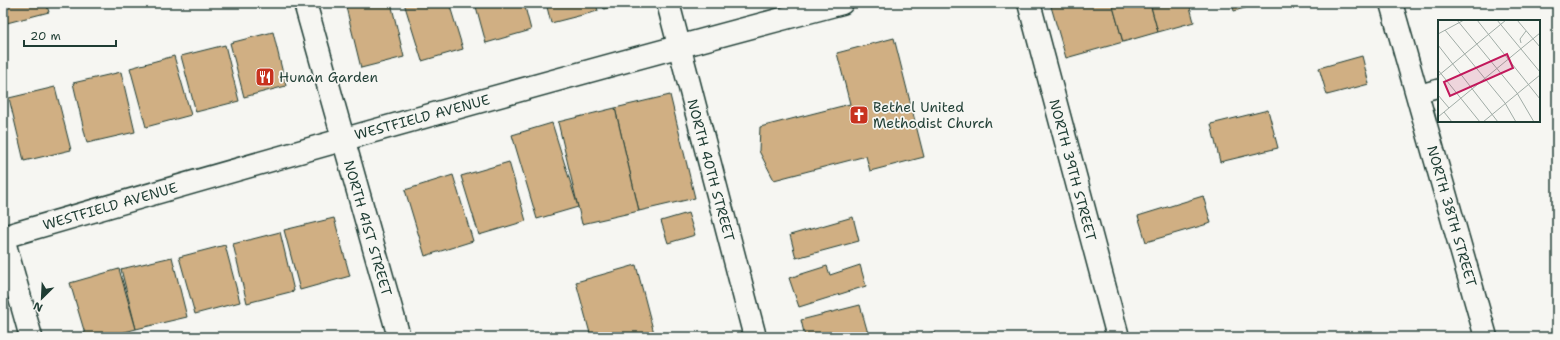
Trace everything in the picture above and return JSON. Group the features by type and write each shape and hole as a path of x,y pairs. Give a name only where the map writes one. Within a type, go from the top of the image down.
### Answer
{"street":[{"name":"NORTH 41ST STREET","path":"305,3 399,337"},
{"name":"NORTH 40TH STREET","path":"668,3 755,337"},
{"name":"WESTFIELD AVENUE","path":"3,237 343,138 842,3"},
{"name":"NORTH 39TH STREET","path":"1029,3 1118,337"},
{"name":"NORTH 38TH STREET","path":"1391,3 1486,337"},
{"path":"3,237 31,337"}],"lane":[{"path":"1417,94 1438,88"}],"building":[{"path":"3,3 46,3 49,12 3,24"},
{"path":"345,3 391,3 404,57 361,68"},
{"path":"404,3 449,3 463,49 422,61"},
{"path":"475,3 524,3 531,30 486,43"},
{"path":"546,3 596,3 598,11 551,23"},
{"path":"602,3 625,3 604,9"},
{"path":"1050,3 1112,3 1123,42 1066,58"},
{"path":"1112,3 1150,3 1158,32 1123,42"},
{"path":"1150,3 1189,3 1194,22 1158,32"},
{"path":"1232,3 1263,3 1234,11"},
{"path":"273,32 286,86 244,97 230,43"},
{"name":"Bethel United Methodist Church","path":"894,38 924,157 870,171 866,156 774,180 759,151 760,127 850,104 837,53"},
{"path":"225,45 239,101 196,112 181,56"},
{"path":"174,56 191,115 146,127 130,68"},
{"path":"1362,56 1369,84 1327,95 1319,68"},
{"path":"121,72 135,132 87,143 73,83"},
{"path":"55,87 71,150 24,161 9,98"},
{"path":"670,95 695,198 639,211 615,108"},
{"path":"615,108 639,211 582,224 558,122"},
{"path":"1268,110 1278,148 1220,162 1211,124"},
{"path":"552,123 578,207 537,219 512,135"},
{"path":"509,162 526,221 479,235 461,176"},
{"path":"453,175 473,241 425,256 405,190"},
{"path":"1203,196 1211,223 1146,242 1138,216"},
{"path":"688,213 695,235 668,243 661,221"},
{"path":"853,217 859,241 796,258 790,235"},
{"path":"334,218 350,276 300,290 284,230"},
{"path":"280,232 294,291 247,303 233,244"},
{"path":"225,245 240,302 195,314 179,257"},
{"path":"172,257 187,317 136,329 121,269"},
{"path":"636,265 655,337 591,337 576,282"},
{"path":"860,265 866,286 799,307 789,278 827,266 830,275"},
{"path":"119,269 136,329 106,337 86,337 70,283"},
{"path":"860,305 869,337 805,337 801,320"},
{"path":"934,332 935,337 915,337"}],"place":[{"name":"Hunan Garden","path":"265,77"},
{"name":"Bethel United Methodist Church","path":"859,115"}]}
